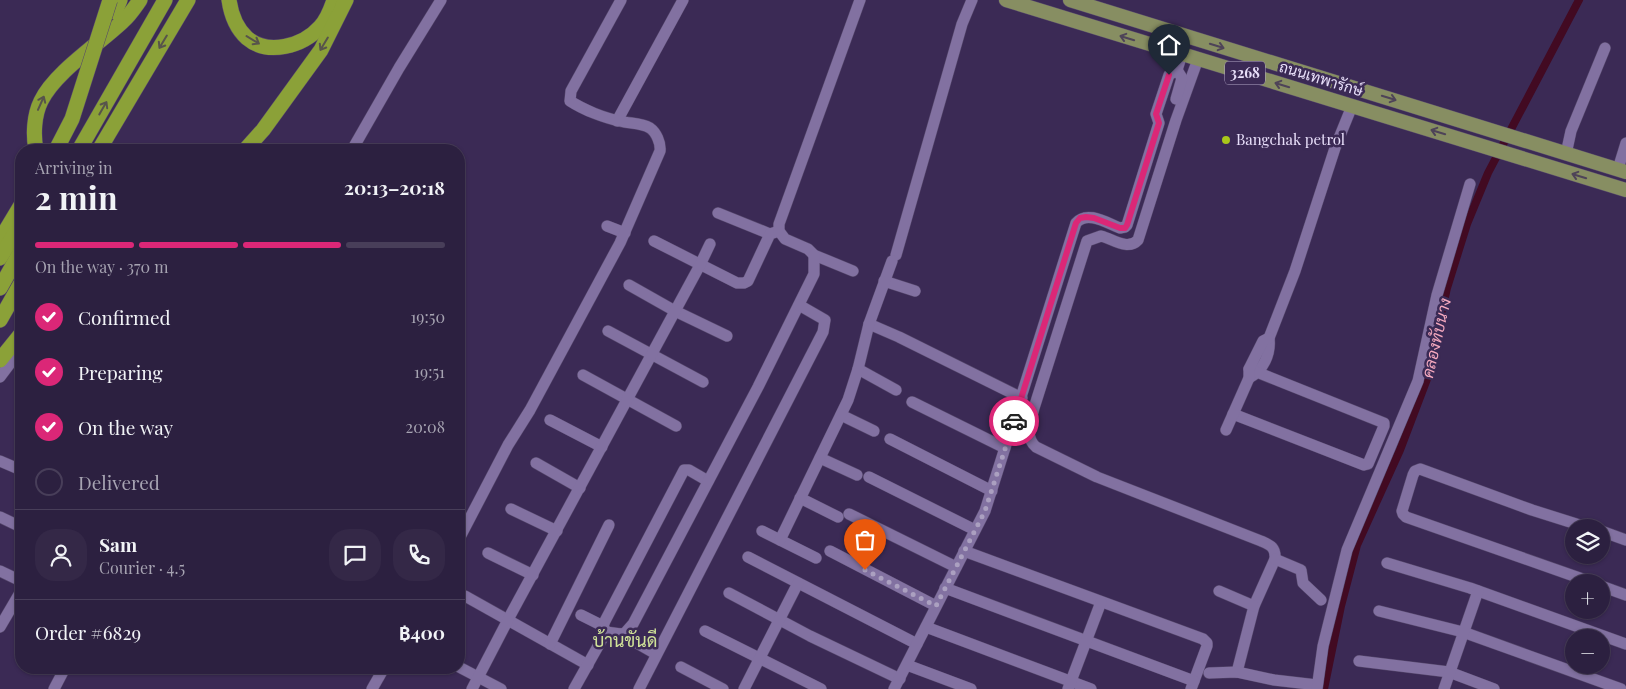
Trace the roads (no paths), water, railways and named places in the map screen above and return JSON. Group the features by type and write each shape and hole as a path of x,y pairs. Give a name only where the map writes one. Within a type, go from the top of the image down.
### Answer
{"highway":[{"path":"59,144 72,118 110,0"},
{"path":"65,144 79,118 120,0"},
{"path":"36,144 35,122 41,101 62,72 125,19 140,0"},
{"path":"82,144 165,0"},
{"path":"103,144 188,0"},
{"path":"229,0 232,16 247,38 274,48 293,46 315,32 322,26 334,0"},
{"path":"250,144 263,130 321,50 346,0"},
{"path":"0,240 15,215"},
{"path":"0,258 15,232"},
{"path":"0,288 15,262"},
{"path":"0,320 15,294"},
{"path":"0,360 15,341"}],"main road":[{"name":"ถนนเทพารักษ์","path":"1006,0 1626,190"},
{"name":"ถนนเทพารักษ์","path":"1070,0 1622,170"},
{"path":"1093,27 1099,9"}],"street":[{"path":"355,144 441,0"},
{"path":"465,527 508,445 530,410 625,233 660,151 659,141 651,128 640,123 632,124 617,121 575,104 569,97 621,0"},
{"path":"617,121 683,0"},
{"path":"654,241 737,283 744,284 748,281 779,224 860,0"},
{"path":"780,540 848,400 858,369 868,324 894,258 962,24 972,0"},
{"path":"1566,154 1572,131 1605,48"},
{"path":"729,592 897,684 985,511 1076,223 1080,218 1086,217 1125,228 1159,123 1169,119 1182,78 1177,70 1182,54"},
{"path":"1198,59 1176,120 1138,240 1133,244 1122,244 1101,236 1087,241 1028,432 1032,444 1042,452 1078,469 1261,541 1273,548 1276,552 1254,606 1237,672"},
{"path":"1226,430 1252,373 1263,341 1269,338 1295,271 1335,148 1352,106"},
{"path":"1622,170 1626,142"},
{"path":"1209,673 1237,672 1317,687 1332,603 1348,550 1414,392 1437,296 1470,184"},
{"path":"718,213 775,232 785,239 808,249 814,255 854,271"},
{"path":"607,226 625,233"},
{"path":"472,689 710,244"},
{"path":"621,634 625,633 633,624 798,306 814,274 814,255"},
{"path":"884,281 915,291"},
{"path":"629,285 675,311 727,336"},
{"path":"639,689 823,332 825,320 798,306"},
{"path":"868,324 899,337 1022,398"},
{"path":"608,331 703,382"},
{"path":"0,377 15,357"},
{"path":"858,369 896,390"},
{"path":"1233,414 1361,465 1368,464 1384,423 1252,373"},
{"path":"583,374 676,426"},
{"path":"912,402 1005,448"},
{"path":"841,415 874,431"},
{"path":"550,420 602,447"},
{"path":"890,439 992,491"},
{"path":"820,458 863,476 975,530"},
{"path":"0,460 15,467"},
{"path":"536,463 580,488"},
{"path":"574,689 684,470 689,470 708,481"},
{"path":"1565,520 1420,470 1415,470 1402,511 1406,517 1568,574"},
{"path":"800,498 838,517"},
{"path":"511,508 556,531"},
{"path":"849,514 956,566"},
{"path":"0,517 15,524"},
{"path":"550,644 609,525"},
{"path":"762,531 816,558"},
{"path":"1610,534 1626,540"},
{"path":"830,551 936,606"},
{"path":"945,588 1086,641 1193,685 1207,646 1203,639 964,551"},
{"path":"488,553 533,575"},
{"path":"748,557 917,644"},
{"path":"1274,558 1301,570 1304,583 1321,600"},
{"path":"1387,562 1478,591 1626,644"},
{"path":"0,572 15,578"},
{"path":"744,689 798,583"},
{"path":"1610,589 1626,595"},
{"path":"1218,591 1254,606"},
{"path":"1444,689 1478,591"},
{"path":"465,596 588,664"},
{"path":"0,626 15,601"},
{"path":"1069,685 1101,602"},
{"path":"1379,611 1463,632 1621,689"},
{"path":"581,615 604,629 621,634 656,654"},
{"path":"926,627 1069,685 1091,689"},
{"path":"704,631 821,689"},
{"path":"1359,660 1450,672 1494,689"},
{"path":"906,665 971,689"},
{"path":"682,667 723,689"},
{"path":"465,670 501,689"},
{"path":"54,689 62,674"},
{"path":"372,689 381,674"}],"waterway":[{"name":"คลองทับนาง","path":"1324,689 1341,606 1357,545 1400,450 1427,379 1447,288 1467,224 1488,173 1579,0"}],"place":[{"name":"Bangchak petrol","path":"1226,140"}],"district":[{"name":"บ้านขันดี","path":"625,641"}]}
